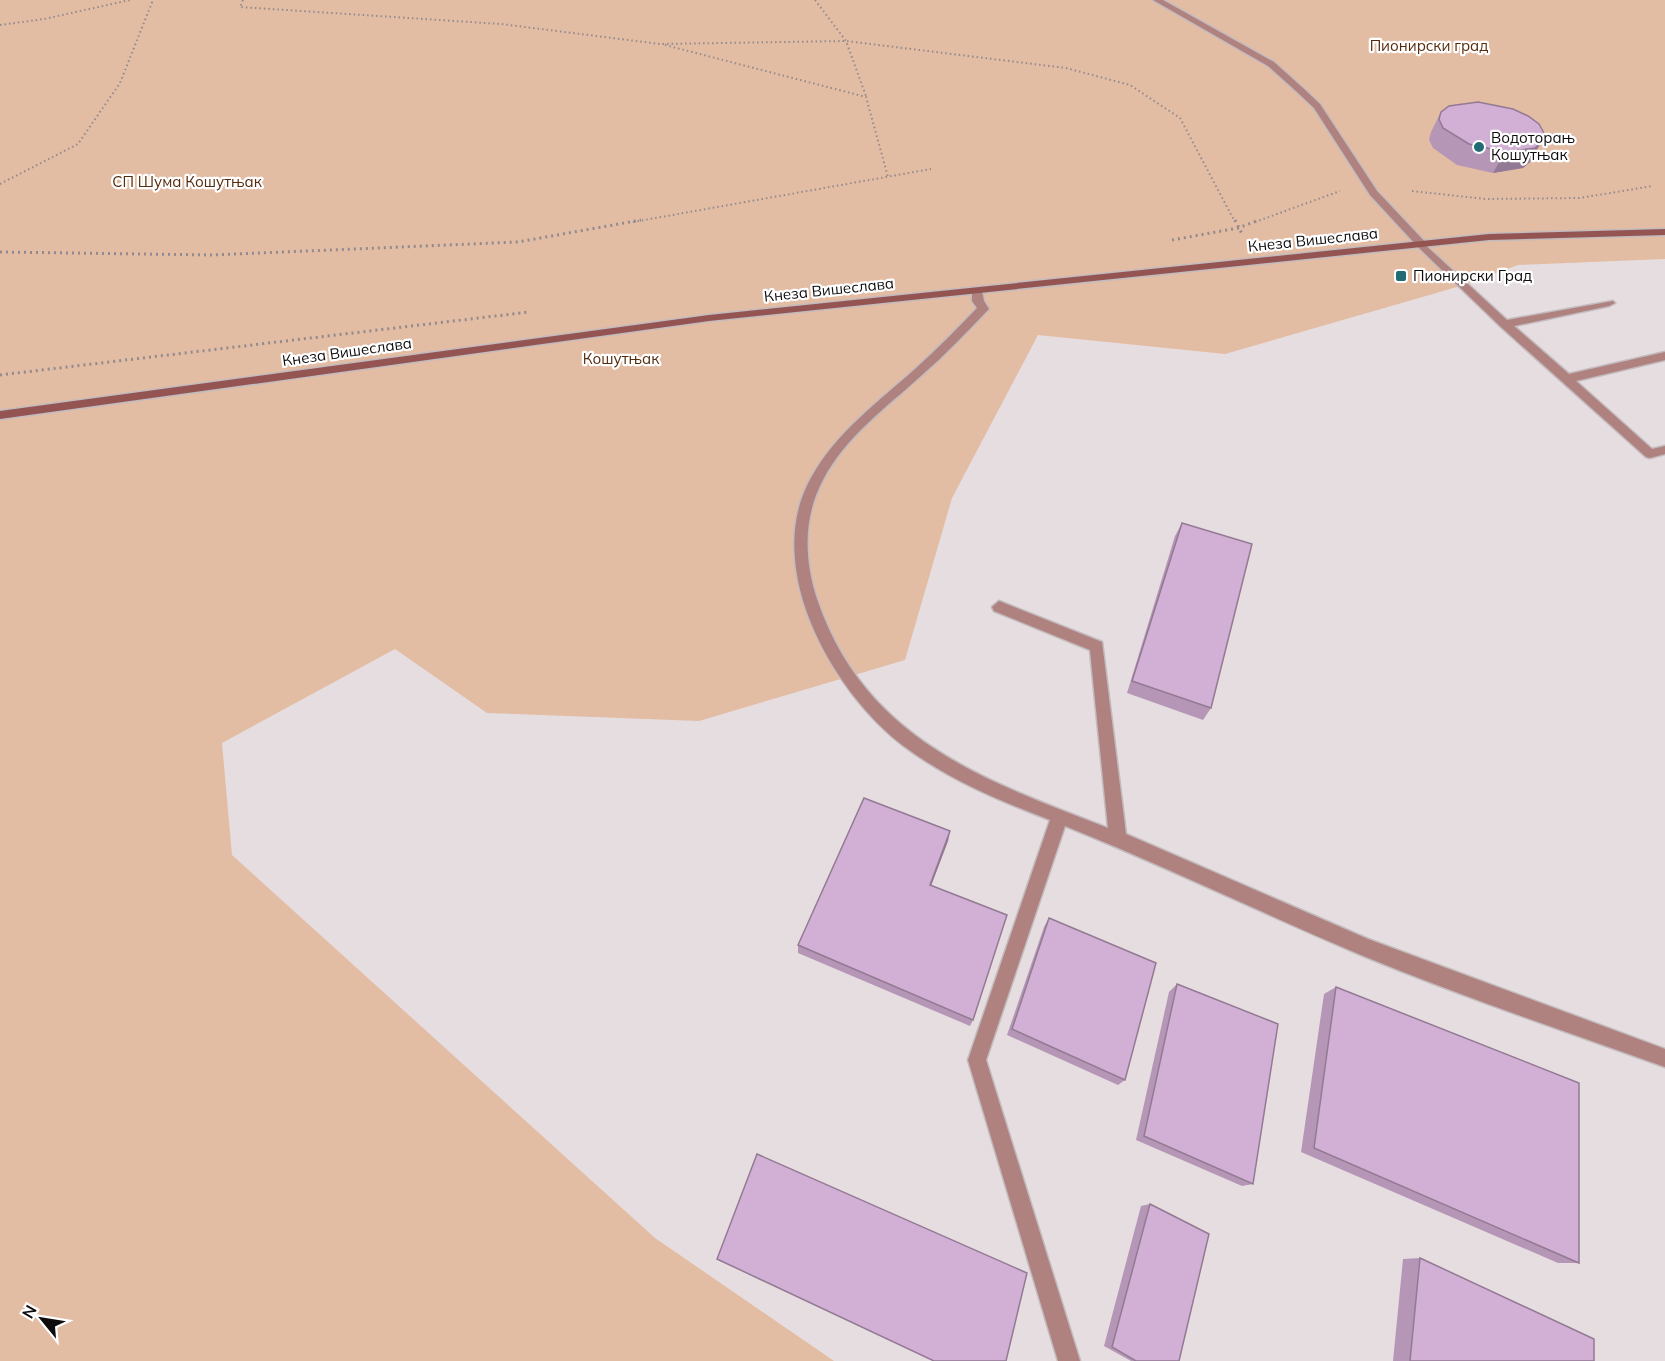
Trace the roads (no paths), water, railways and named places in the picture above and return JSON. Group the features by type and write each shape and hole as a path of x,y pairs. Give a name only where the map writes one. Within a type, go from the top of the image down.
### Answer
{"main road":[{"name":"Кнеза Вишеслава","path":"0,415 709,318 1489,237 1665,232"}],"street":[{"path":"1157,0 1270,64 1300,90 1317,106 1373,193 1422,244 1505,324 1650,454 1665,450"},
{"path":"977,291 978,301 983,309 844,442 823,471 808,498 800,532 802,565 813,607 828,645 856,687 885,720 921,748 1011,797 1118,840 1328,931 1495,997 1665,1058"},
{"path":"1505,324 1609,303"},
{"path":"1566,379 1665,356"},
{"path":"999,607 1097,646 1118,840"},
{"path":"1060,816 977,1060 1069,1361"}],"place":[{"name":"Водоторањ Кошутњак","path":"1479,147"},
{"name":"Пионирски Град","path":"1401,276"}],"park label":[{"name":"Пионирски град","path":"1429,46"},
{"name":"СП Шума Кошутњак","path":"187,182"},
{"name":"Кошутњак","path":"621,359"}]}
